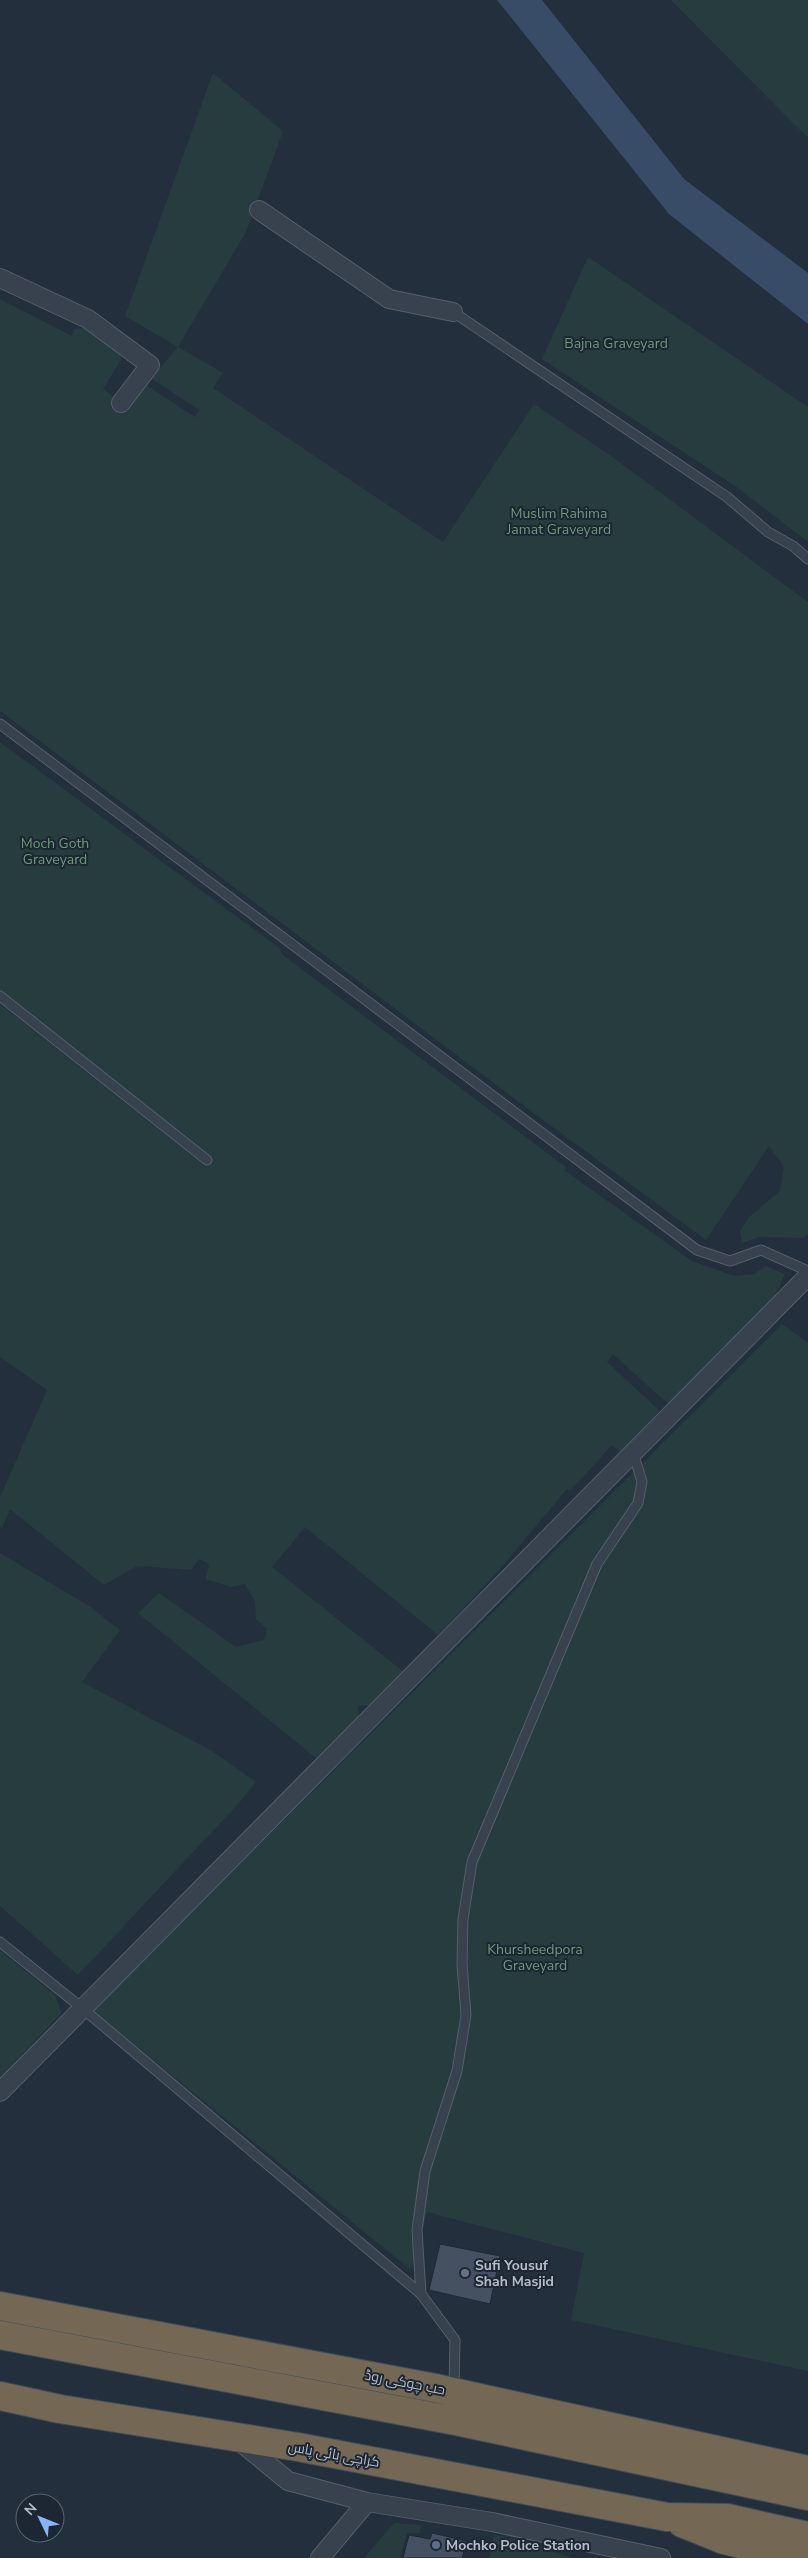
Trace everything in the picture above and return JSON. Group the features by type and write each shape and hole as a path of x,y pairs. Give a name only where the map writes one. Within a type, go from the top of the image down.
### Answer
{"highway":[{"name":"حب چوکی روڈ","path":"0,2306 454,2392 808,2470"},
{"path":"0,2335 456,2421 808,2496"},
{"name":"کراچی بائی پاس","path":"0,2396 60,2409 235,2437 667,2517 727,2518 808,2536"},
{"name":"کراچی بائی پاس","path":"667,2517 724,2540 799,2558"}],"street":[{"path":"258,210 389,299 453,312"},
{"path":"0,278 88,319 150,365 121,403"},
{"path":"0,2092 808,1276"},
{"path":"235,2437 288,2482 366,2502 492,2522 660,2558"},
{"path":"320,2558 366,2502"}],"lane":[{"path":"453,312 703,480 727,497 768,532 793,546 808,559"},
{"path":"0,724 697,1250 730,1261 761,1250 808,1271"},
{"path":"0,996 207,1160"},
{"path":"421,2294 417,2230 425,2171 457,2071 466,2014 462,1964 463,1919 472,1862 597,1564 638,1503 642,1482 633,1452"},
{"path":"0,1942 82,2008 421,2294 455,2340 454,2392"}],"green space":[{"path":"671,0 808,0 808,137 795,125"},
{"path":"213,73 283,131 246,232 178,347 125,316"},
{"name":"Bajna Graveyard","path":"588,257 808,407 808,542 738,488 542,359"},
{"name":"Muslim Rahima Jamat Graveyard","path":"0,299 72,336 74,330 84,327 119,348 121,360 103,389 127,407 146,385 195,417 199,410 151,378 178,347 223,373 213,388 443,542 534,404 611,456 808,602 808,1234 803,1238 759,1237 742,1243 740,1231 749,1217 780,1191 784,1167 769,1146 706,1240 531,1111 0,711"},
{"name":"Moch Goth Graveyard","path":"0,742 278,947 284,956 566,1167 564,1170 692,1261 734,1276 754,1274 766,1266 785,1274 774,1297 668,1404 613,1354 607,1362 660,1411 622,1454 612,1445 570,1491 567,1489 501,1568 438,1635 305,1527 272,1567 404,1672 370,1705 358,1706 359,1718 316,1758 138,1613 159,1593 236,1647 264,1640 267,1629 256,1619 255,1601 245,1584 231,1587 206,1579 209,1564 199,1559 191,1570 137,1566 104,1585 10,1509 2,1528 0,1527 0,1497 47,1390 0,1357 0,1004 203,1164 210,1156 0,990"},
{"name":"Khursheedpora Graveyard","path":"782,1324 808,1343 808,2371 571,2320 584,2253 427,2212 411,2270 93,2011"},
{"path":"0,1553 89,1606 120,1630 82,1682 212,1751 256,1782 239,1803 78,1975 0,1906"},
{"path":"0,1950 55,1995 62,2012 0,2078"},
{"path":"394,2523 421,2525 420,2533 407,2533 400,2558 364,2558"},
{"path":"494,2534 573,2558 489,2558"}],"water":[{"path":"497,0 542,0 684,179 808,273 808,324 669,214"}],"building":[{"name":"Sufi Yousuf Shah Masjid","path":"440,2244 500,2256 490,2304 429,2290"},
{"name":"Mochko Police Station","path":"432,2533 467,2541 462,2558 403,2558 409,2535 430,2539"}],"place":[{"name":"Sufi Yousuf Shah Masjid","path":"465,2273"},
{"name":"Mochko Police Station","path":"436,2545"}]}
